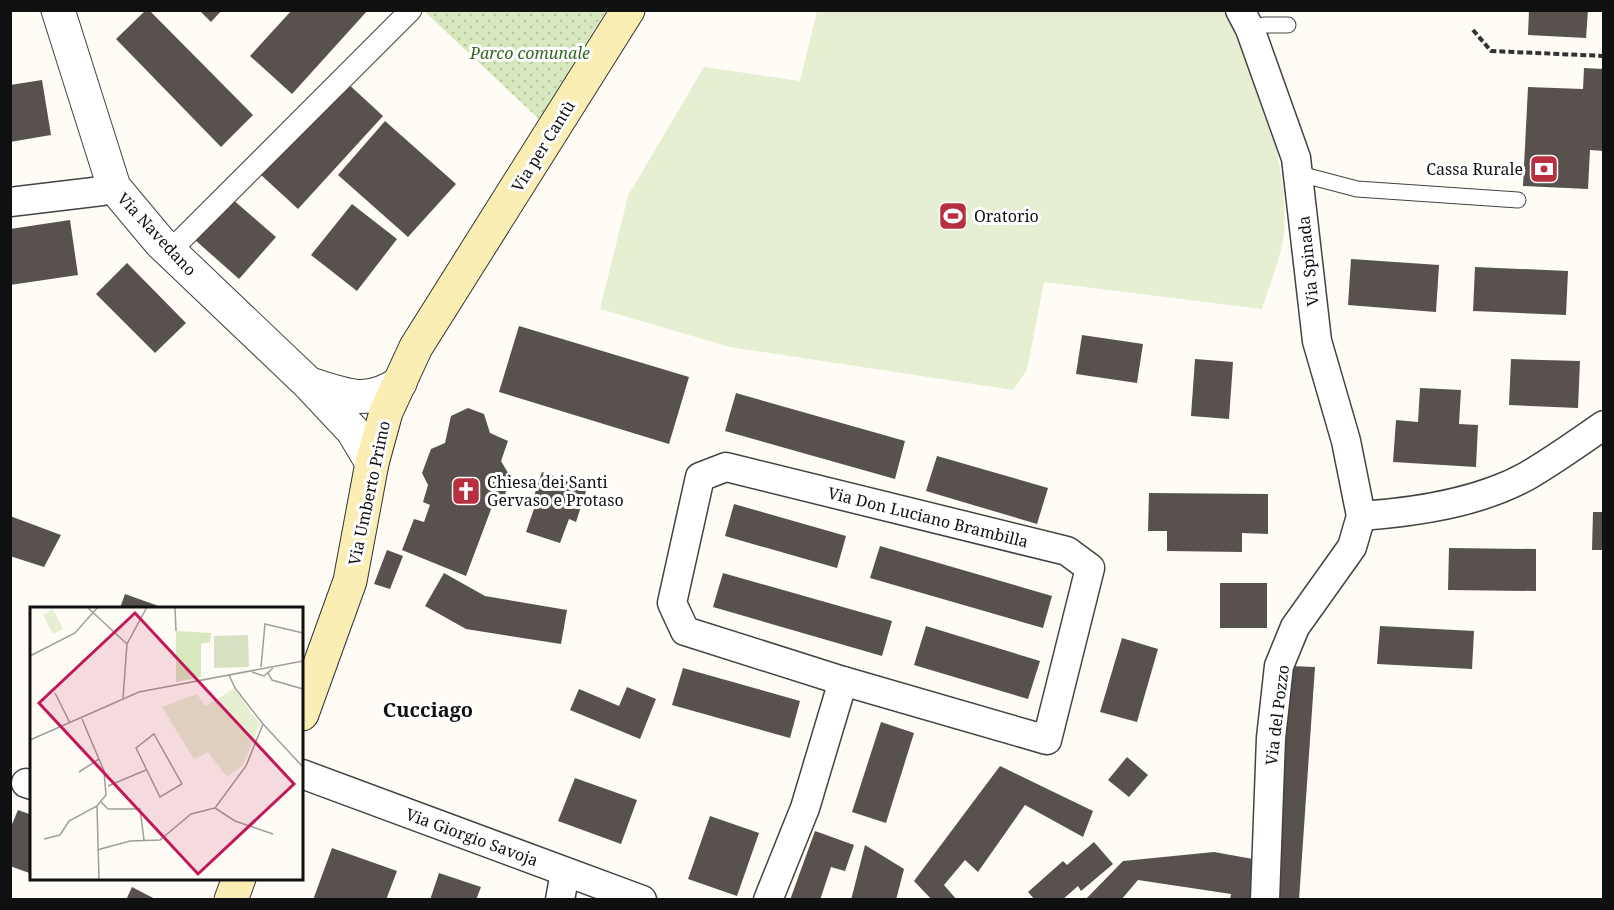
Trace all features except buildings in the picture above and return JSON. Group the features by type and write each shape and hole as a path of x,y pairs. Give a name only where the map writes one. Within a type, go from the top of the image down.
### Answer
{"main road":[{"name":"Via per Cantù","path":"458,281 628,10"},
{"name":"Via Umberto Primo","path":"303,711 350,581 372,462 386,412 416,348 458,281"},
{"path":"231,900 239,880"}],"street":[{"name":"Via Navedano","path":"58,10 114,187 170,251 308,383 353,431 372,462"},
{"path":"170,251 411,10"},
{"name":"Via Spinada","path":"1245,20 1300,174 1317,341 1346,441 1361,516"},
{"path":"10,202 102,191 114,187"},
{"name":"Via Navedano","path":"308,383 355,398 381,395 400,383"},
{"path":"1361,516 1426,509 1481,495 1525,477 1604,425"},
{"name":"Via Don Luciano Brambilla","path":"726,467 1067,551 1090,568 1047,740 843,681 685,631 672,603 700,477 726,467"},
{"name":"Via del Pozzo","path":"1265,900 1271,738 1279,666 1295,627 1352,548 1361,516"},
{"path":"768,900 805,808 843,681"},
{"name":"Via Giorgio Savoja","path":"303,774 642,900"},
{"path":"560,900 565,872"}],"lane":[{"path":"1245,20 1264,25 1288,25"},
{"path":"1300,174 1357,189 1518,200"}],"path":[{"path":"1473,30 1491,51 1604,56"}],"green space":[{"name":"Parco comunale","path":"424,11 606,11 539,119"},
{"name":"Oratorio","path":"817,11 1224,11 1259,89 1282,179 1284,234 1278,262 1262,309 1044,282 1027,370 1013,390 730,347 600,309 628,196 704,67 800,81"}],"place":[{"name":"Cassa Rurale","path":"1544,169"},
{"name":"Oratorio","path":"953,216"},
{"name":"Chiesa dei Santi Gervaso e Protaso","path":"466,491"}],"district":[{"name":"Cucciago","path":"428,709"}]}
